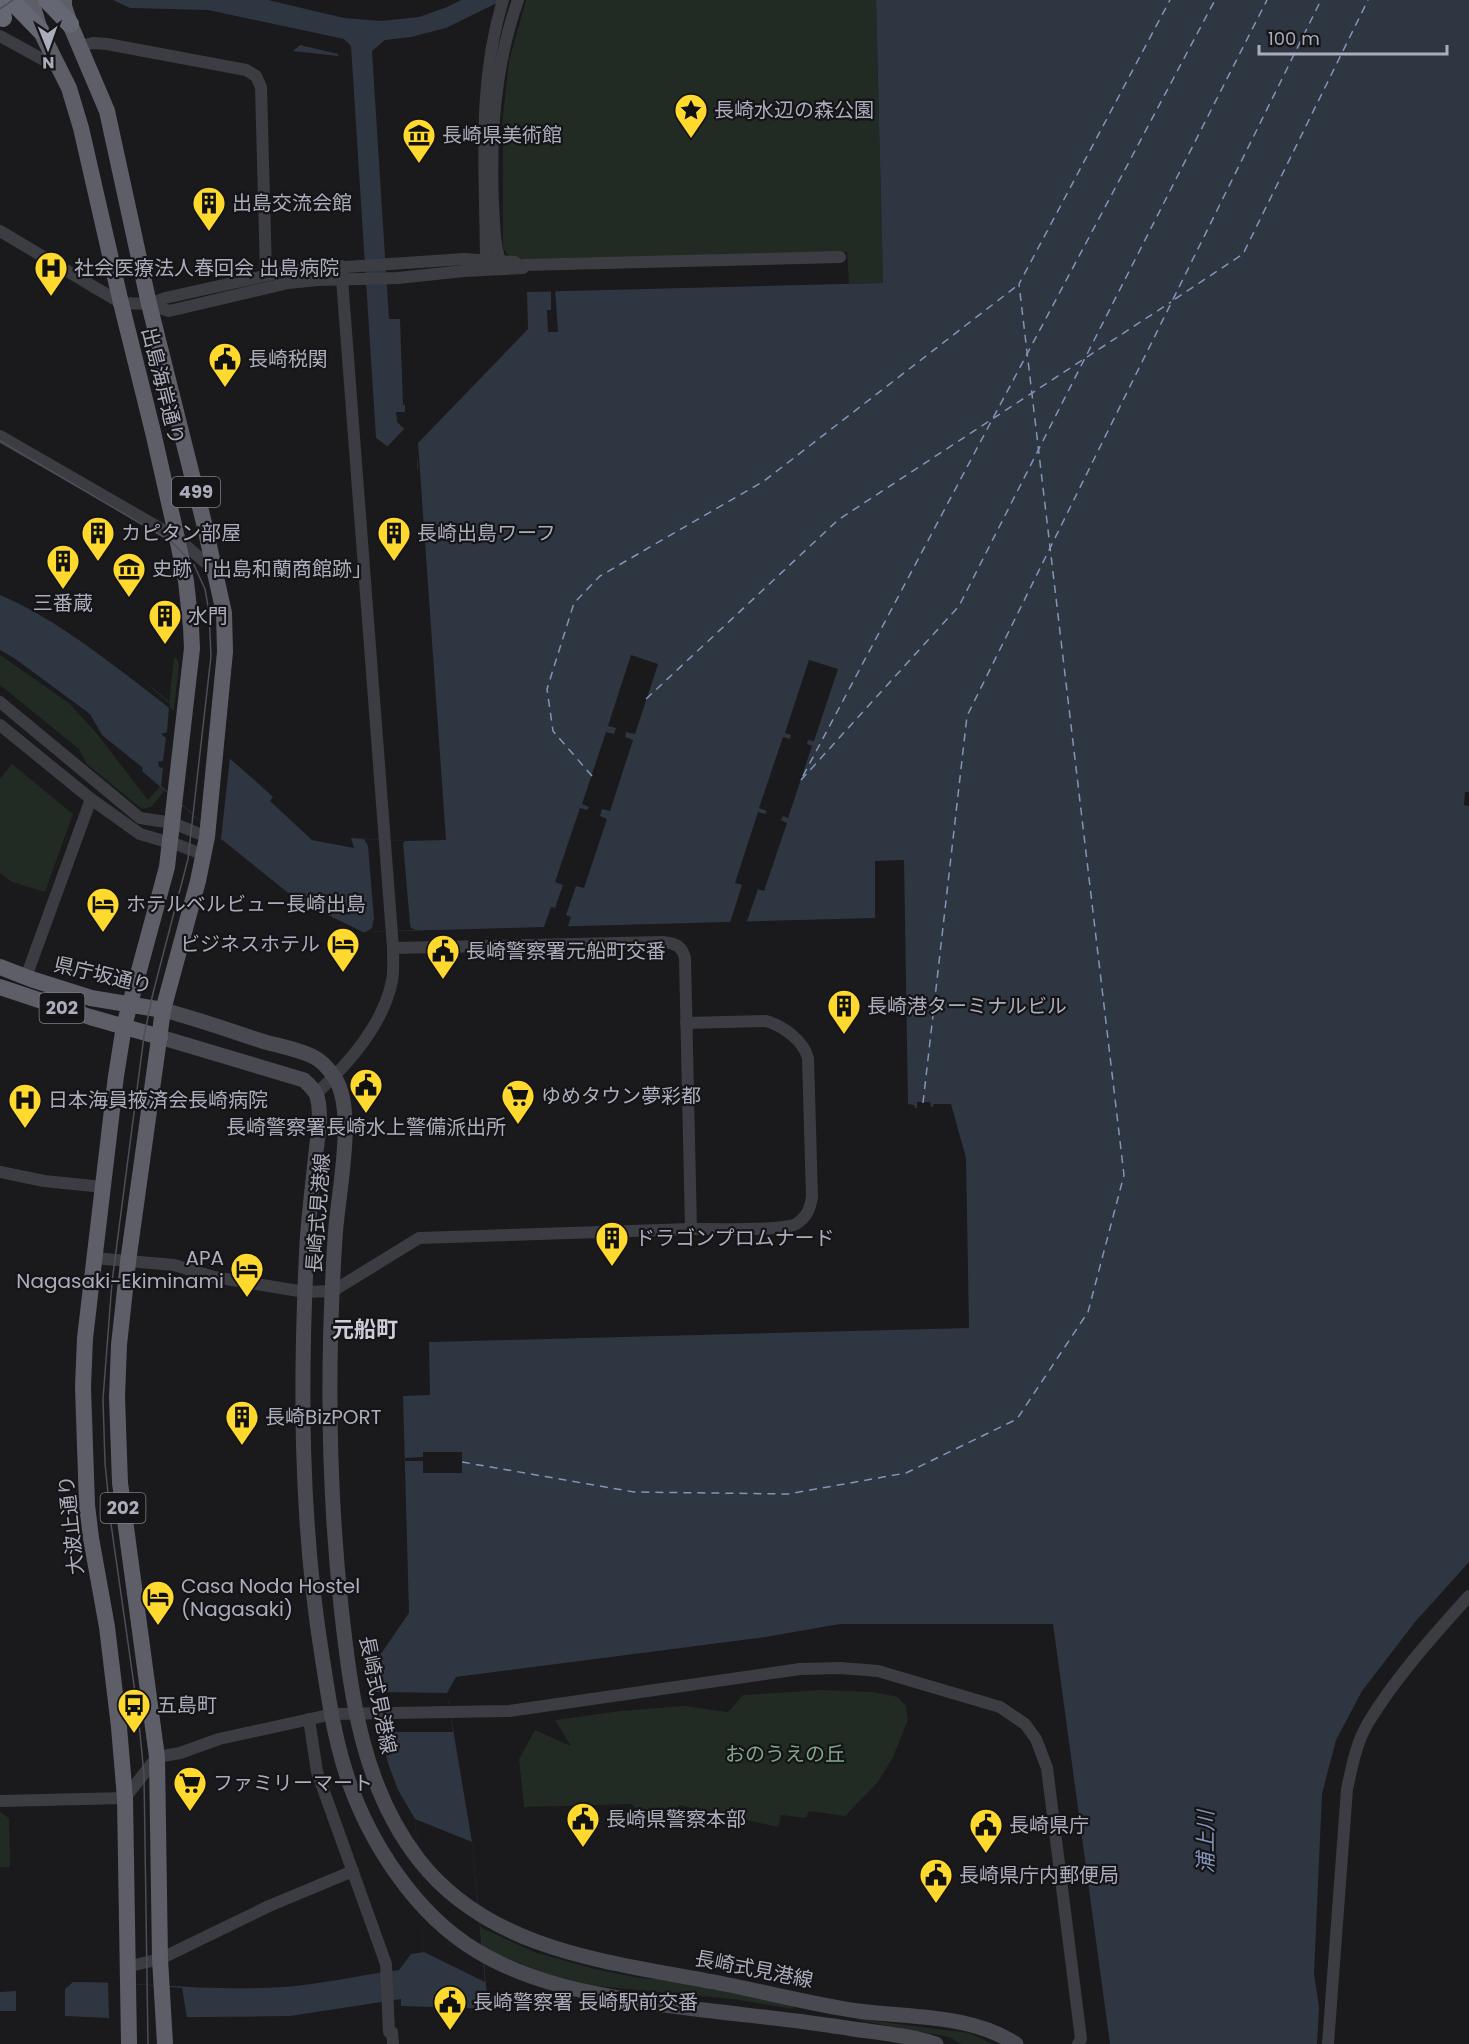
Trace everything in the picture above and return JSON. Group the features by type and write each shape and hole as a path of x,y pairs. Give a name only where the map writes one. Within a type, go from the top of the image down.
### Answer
{"highway":[{"path":"47,0 70,24"},
{"name":"499","path":"64,0 70,24"},
{"path":"13,6 40,30"},
{"name":"出島海岸通り","path":"70,24 107,111 149,304 224,613 225,652 204,855 163,1010"},
{"name":"出島海岸通り","path":"40,30 69,88 81,128 120,303 177,538 186,581 191,627 192,648 167,867 130,1004"},
{"name":"県庁坂通り","path":"0,967 92,998 163,1010"},
{"name":"県庁坂通り","path":"0,987 90,1017 160,1036"},
{"name":"大波止通り","path":"129,2044 125,1798 107,1627 90,1538 83,1377 85,1338 102,1187 116,1076 130,1004"},
{"name":"202","path":"163,1010 128,1262 119,1346 118,1387 120,1482 157,1757 160,1959 164,2038"}],"main road":[{"name":"長崎式見港線","path":"163,1010 316,1057 334,1077 344,1098 347,1119 335,1239 330,1364 333,1524 344,1638 361,1739 379,1792 395,1825 420,1861 449,1892 471,1909 516,1935 569,1953 633,1968 855,2010 976,2025 1016,2044"},
{"path":"160,1036 304,1080 317,1093"},
{"name":"長崎式見港線","path":"317,1093 319,1120 310,1201 303,1315 303,1462 306,1519 313,1600 346,1773 360,1809 382,1852 417,1899 456,1937 478,1952 527,1975 588,1992 693,2009 824,2024 936,2044"}],"street":[{"path":"486,265 483,134 492,41 502,3"},
{"path":"500,265 495,240 493,136 501,63 516,4"},
{"path":"0,36 60,69"},
{"path":"80,46 93,43 106,44 246,70 256,76 261,87 266,274"},
{"path":"0,231 120,303 149,304 169,311 288,284 398,278 464,271 486,265"},
{"path":"149,304 165,298 266,274 341,266 464,259 486,265 523,268 523,265 840,257"},
{"path":"317,1093 334,1077 374,1026 383,1008 392,980 393,948 341,266"},
{"path":"0,436 177,538 215,571"},
{"path":"0,702 140,818 207,832"},
{"path":"0,725 91,799 140,834 204,855"},
{"path":"26,977 91,799"},
{"path":"393,948 672,943 682,949 685,958 691,1230"},
{"path":"94,1258 174,1265 214,1277 305,1292 333,1290 419,1238 789,1227 806,1216 812,1197 808,1058 801,1044 777,1024 766,1021 686,1023"},
{"path":"0,1172 44,1181 102,1187"},
{"path":"1328,2044 1347,1789 1354,1756 1368,1724 1419,1652 1469,1596"},
{"path":"0,1801 125,1798 157,1757 180,1754 219,1739 333,1714 509,1711 800,1669 840,1668 878,1671 1000,1707 1025,1724 1036,1739 1047,1768 1081,2039 1078,2044"},
{"path":"309,1719 317,1772 386,1964 390,2040"},
{"path":"127,1973 266,1908 353,1871"}],"green space":[{"name":"長崎水辺の森公園","path":"526,0 876,0 883,283 849,284 847,252 518,263 510,257 503,245 503,116 509,61"},
{"path":"0,655 69,703 98,735 148,800 161,785 174,657 177,659 179,665 165,790 151,807 142,809 87,764 79,749 0,685"},
{"path":"131,670 169,701 169,703"},
{"path":"12,764 73,814 45,892 12,882 0,873 0,779"},
{"name":"おのうえの丘","path":"822,1690 873,1692 898,1697 906,1706 908,1720 893,1757 878,1782 845,1816 809,1811 806,1818 781,1815 778,1827 679,1805 679,1811 640,1812 631,1804 524,1807 519,1759 535,1730 571,1746 555,1720 620,1711 684,1706 728,1712 743,1695"},
{"path":"0,1812 9,1818 10,1867 0,1867"},
{"path":"480,1927 534,1952 595,1969 639,1978 686,1980 794,2001 793,2009 733,1999 586,1985 557,1978 482,1948"},
{"path":"858,2019 969,2033 993,2044 961,2044 949,2037"}],"water":[{"path":"113,0 268,0 344,18 381,21 419,17 461,0 503,0 446,28 411,37 385,40 372,51 389,319 400,319 405,412 396,412 397,422 416,440 418,469 376,438 351,46 344,39 208,10 130,8"},
{"name":"浦上川","path":"876,0 1469,0 1469,792 1465,792 1464,805 1469,806 1469,1562 1415,1622 1362,1691 1336,1740 1322,1794 1314,1973 1319,2007 1317,2044 1110,2044 1053,1624 840,1624 765,1637 456,1677 447,1693 472,1842 487,1995 493,1997 494,2009 401,2006 401,1999 290,2016 109,2018 65,2016 65,1989 73,1982 205,1988 285,1987 399,1970 411,1954 424,1952 415,1819 398,1790 388,1763 367,1674 409,1613 403,1396 430,1395 429,1342 969,1328 966,1158 951,1104 933,1104 931,1107 930,1102 917,1102 917,1108 915,1108 914,1105 908,1104 904,860 875,861 875,918 363,932 297,900 142,771 143,768 102,735 90,714 0,650 0,595 66,631 147,690 273,797 270,801 312,840 354,848 351,838 405,841 446,840 418,443 528,329 527,292 883,283"},
{"path":"300,45 338,54 338,56 293,51"},
{"path":"16,1991 16,2011 0,2011 0,1992"}],"pier":[{"path":"551,289 555,289 558,332 548,332 547,310 551,310"},
{"path":"405,428 417,438 417,472 385,449"},
{"path":"631,655 658,664 635,734 626,732 625,737 633,740 610,811 602,809 600,816 607,819 584,888 576,886 566,915 571,917 567,929 544,927 551,907 555,908 563,885 555,882 580,808 587,810 589,807 582,804 606,732 614,734 616,728 608,726"},
{"path":"809,660 838,669 814,741 808,740 807,744 812,746 788,818 783,816 781,820 787,823 764,891 758,889 746,924 730,923 742,885 735,883 758,812 765,814 767,811 759,808 783,737 790,739 791,735 785,733"},
{"path":"169,707 230,757 221,839 161,786 163,768 159,767 158,762 163,761 166,738 161,734 167,732"},
{"path":"364,839 405,841 403,843 410,924 411,928 416,930 366,932 372,928 374,919 368,846"},
{"path":"423,1452 462,1452 462,1473 423,1473 423,1461 405,1461 405,1458 423,1457"},
{"path":"370,1687 375,1692 447,1693 453,1732 380,1732"},
{"path":"415,1819 472,1842 485,1982 424,1952"},
{"path":"108,1982 182,1988 187,2018 109,2018"}],"ferry route":[{"path":"462,1462 634,1492 788,1494 906,1473 1017,1419 1088,1312 1124,1175 1019,284 1170,0"},
{"path":"803,776 1215,0"},
{"path":"801,780 959,606 1267,0"},
{"path":"923,1103 967,716 1321,0"},
{"path":"1175,299 1243,254 1368,0"},
{"path":"592,776 553,731 547,689 574,603 600,576 764,481 1018,285"},
{"path":"646,699 838,520 1171,302"}],"tram line":[{"path":"0,9 13,0"},
{"path":"0,441 172,542 194,565 205,589 209,612 211,656 188,859 144,1036 112,1282 103,1399 105,1463 111,1524 138,1713 144,1775 148,2044"}],"place":[{"name":"長崎水辺の森公園","path":"691,139"},
{"name":"長崎県美術館","path":"419,164"},
{"name":"出島交流会館","path":"209,232"},
{"name":"社会医療法人春回会 出島病院","path":"51,297"},
{"name":"長崎税関","path":"225,388"},
{"name":"カピタン部屋","path":"98,562"},
{"name":"長崎出島ワーフ","path":"394,562"},
{"name":"三番蔵","path":"63,590"},
{"name":"史跡「出島和蘭商館跡」","path":"129,598"},
{"name":"水門","path":"165,645"},
{"name":"ホテルベルビュー長崎出島","path":"103,933"},
{"name":"ビジネスホテル","path":"343,973"},
{"name":"長崎警察署元船町交番","path":"443,980"},
{"name":"長崎港ターミナルビル","path":"844,1035"},
{"name":"長崎警察署長崎水上警備派出所","path":"366,1114"},
{"name":"ゆめタウン夢彩都","path":"518,1125"},
{"name":"日本海員掖済会長崎病院","path":"25,1129"},
{"name":"ドラゴンプロムナード","path":"612,1267"},
{"name":"APA Nagasaki-Ekiminami","path":"247,1298"},
{"name":"長崎BizPORT","path":"242,1446"},
{"name":"Casa Noda Hostel (Nagasaki)","path":"158,1626"},
{"name":"五島町","path":"134,1734"},
{"name":"ファミリーマート","path":"190,1812"},
{"name":"長崎県警察本部","path":"583,1848"},
{"name":"長崎県庁","path":"986,1854"},
{"name":"長崎県庁内郵便局","path":"936,1904"},
{"name":"長崎警察署 長崎駅前交番","path":"450,2031"}],"district":[{"name":"元船町","path":"365,1329"}]}
